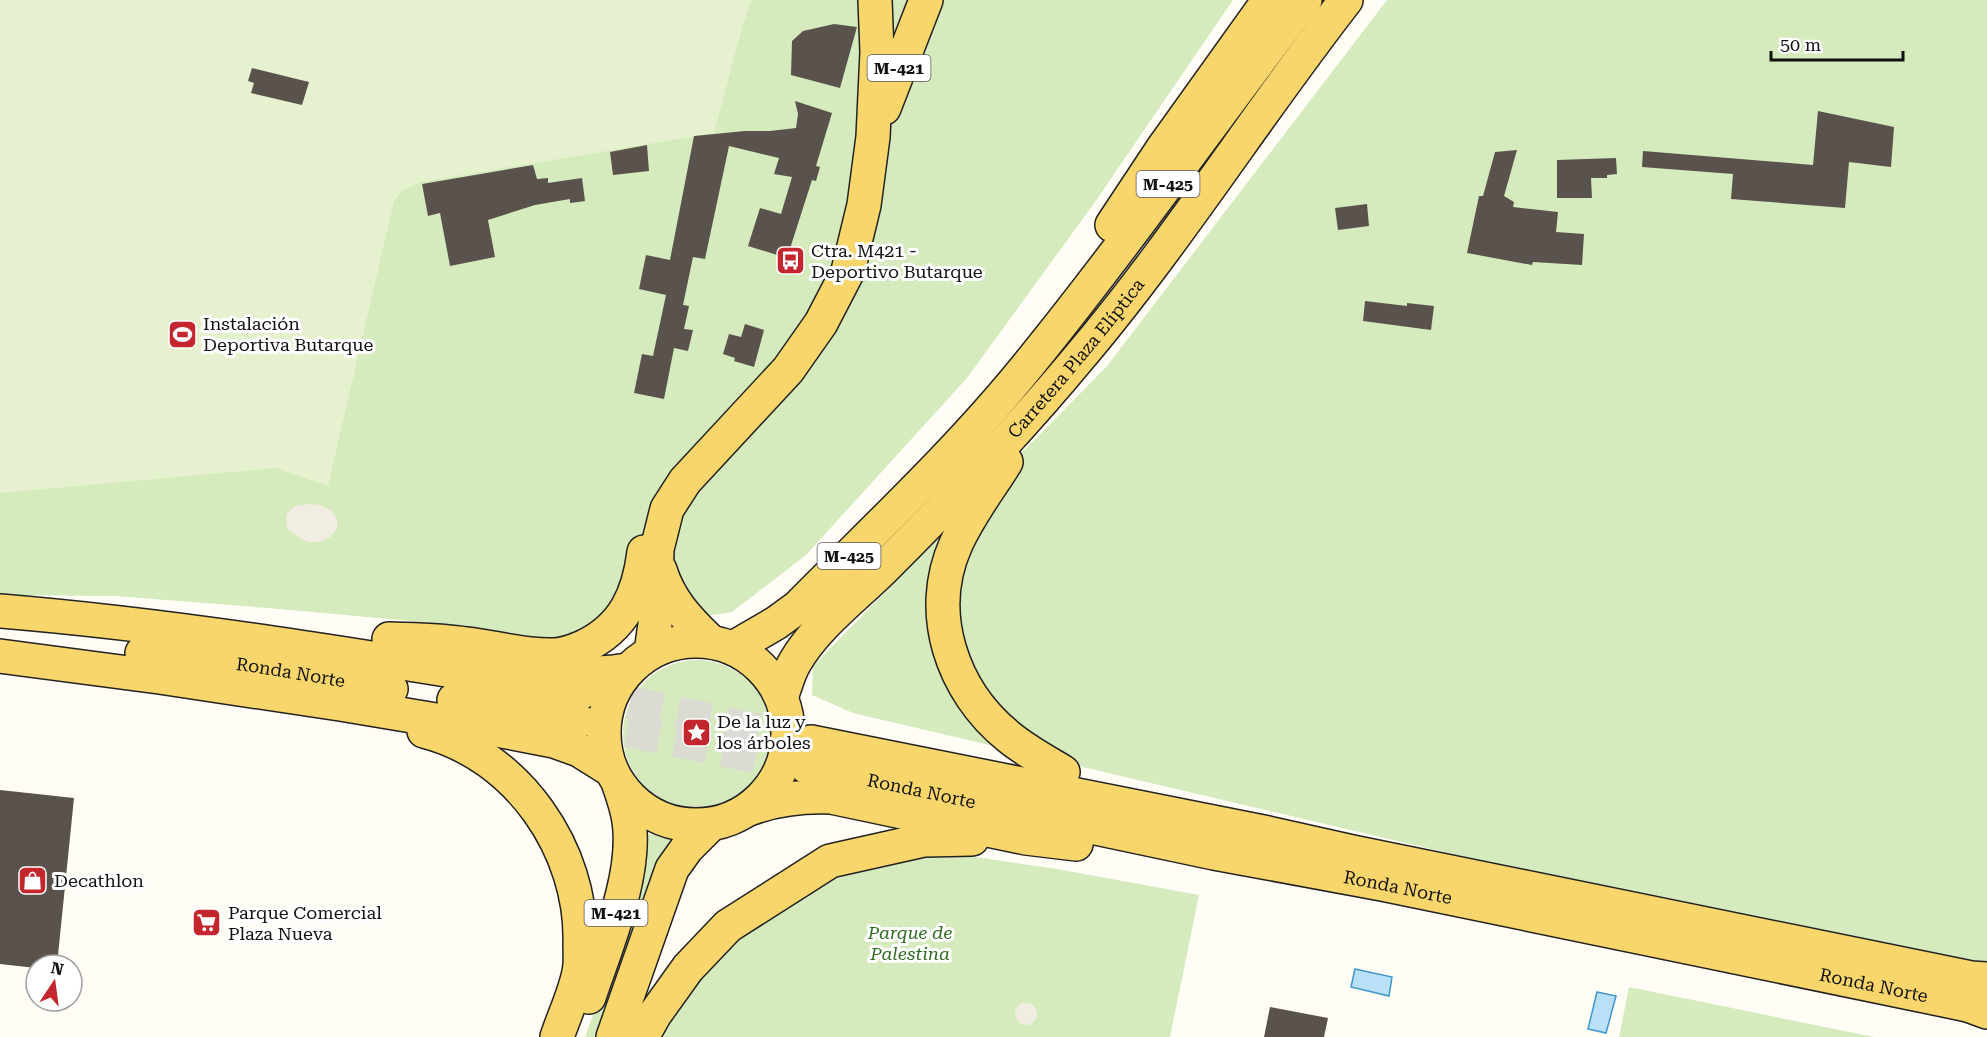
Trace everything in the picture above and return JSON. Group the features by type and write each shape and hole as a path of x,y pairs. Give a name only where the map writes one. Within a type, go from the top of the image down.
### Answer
{"main road":[{"name":"M-421","path":"575,1037 624,885 630,846 629,822 604,745 604,718 613,692 640,661 655,624 661,578 661,529 675,496 715,447 788,370 821,323 848,271 864,205 873,137 877,52 875,0"},
{"name":"M-421","path":"873,137 926,0"},
{"path":"1028,366 1073,287 1123,207 1269,0"},
{"name":"Carretera Plaza Elíptica","path":"722,644 776,623 798,607 954,450 1028,366 1305,0"},
{"name":"Carretera Plaza Elíptica","path":"782,698 796,660 822,628 888,564 1002,445 1078,360 1159,258 1293,69 1346,0"},
{"path":"1063,772 1010,738 977,705 954,664 944,630 941,602 946,573 956,545 970,518 1009,458 1050,405 1078,360"},
{"path":"389,639 465,643 555,655 576,650 600,639 617,622 628,606 642,574 644,552 653,522 675,496"},
{"name":"M-421","path":"615,777 633,800 650,813 669,821 689,825 710,825 728,820 748,809 762,797 771,786 786,753 788,732 782,698 770,676 753,659 722,644 680,611 661,578"},
{"name":"Ronda Norte","path":"50,615 86,607 222,616 389,639 587,674 603,674 640,661"},
{"name":"Ronda Norte","path":"0,611 249,639 581,707 92,647 0,639"},
{"path":"640,661 668,644 692,640 722,644"},
{"path":"0,656 410,715 554,741 579,750 615,777"},
{"path":"236,689 264,700 378,719 430,732 468,749 494,765 513,781 549,825 566,862 581,921 579,972 557,1037"},
{"path":"782,698 816,720 1063,772 1223,813 1250,823 1268,833"},
{"name":"Ronda Norte","path":"1987,979 1388,860 1268,833 809,754 1214,853 1499,908 1968,1005 1987,1012"},
{"path":"748,809 780,799 804,796 831,797 1026,838 1168,855 1214,853"},
{"name":"M-421","path":"614,1037 672,869 687,848 710,825"},
{"path":"642,1037 655,1014 688,968 728,926 830,861 924,840 1026,838"}],"green space":[{"path":"0,0 1233,0 1095,202 967,378 806,555 732,612 557,640 422,622 268,608 114,596 0,595"},
{"name":"Instalación Deportiva Butarque","path":"0,0 752,0 743,24 714,133 421,182 403,190 394,201 328,486 275,468 0,493"},
{"path":"1387,0 1987,0 1987,962 1900,949 1580,884 853,713 812,695 813,666 1107,366"},
{"path":"697,660 711,661 725,666 738,672 749,682 759,693 765,706 770,720 770,748 765,762 759,775 749,786 738,796 725,802 711,807 697,808 683,807 669,802 656,796 645,786 635,775 629,762 624,748 623,734 624,720 629,706 635,693 645,682 656,672 669,666 683,661"},
{"path":"646,833 673,840 599,1037 585,1037 628,911"},
{"name":"Parque de Palestina","path":"894,845 1057,869 1199,895 1170,1037 658,1037 673,1006 760,914"},
{"path":"1629,987 1874,1037 1619,1037"}],"shaded area":[{"path":"320,505 332,511 337,520 337,528 330,537 319,542 301,539 287,529 287,513 296,506"},
{"path":"1026,1003 1034,1006 1037,1014 1034,1022 1026,1025 1018,1022 1015,1014 1018,1006"}],"water":[{"path":"1355,969 1392,977 1389,996 1351,987"},
{"path":"1597,992 1616,996 1606,1033 1588,1029"}],"building":[{"path":"834,24 857,27 840,88 791,75 792,41 803,31"},
{"path":"252,68 309,82 302,105 251,93 254,83 248,81"},
{"path":"795,101 832,113 816,166 820,167 816,181 812,180 787,258 748,246 760,208 781,214 792,177 774,174 779,158 729,146 705,259 693,257 683,305 689,306 684,329 693,330 688,351 674,348 664,399 634,393 642,354 653,356 666,295 639,289 646,255 670,260 694,136 796,128 798,114"},
{"path":"1818,111 1894,127 1891,167 1849,162 1845,208 1731,199 1733,174 1642,167 1643,151 1813,165"},
{"path":"647,145 649,171 613,175 610,152"},
{"path":"1517,150 1504,196 1514,202 1513,207 1558,212 1556,232 1584,234 1582,265 1533,262 1532,265 1467,253 1479,196 1483,196 1495,152"},
{"path":"1616,158 1617,174 1607,175 1607,178 1591,178 1592,198 1557,198 1557,160"},
{"path":"533,165 537,179 548,178 548,183 582,178 585,201 570,203 570,199 535,205 488,220 495,257 450,266 440,213 428,216 422,184"},
{"path":"1367,204 1369,226 1338,230 1335,208"},
{"path":"1365,301 1407,306 1407,303 1434,306 1431,330 1363,321"},
{"path":"745,324 764,330 754,367 734,361 735,358 723,354 729,334 741,337"},
{"name":"Decathlon","path":"0,790 74,798 58,953 24,953 24,967 0,964"},
{"path":"1270,1007 1328,1018 1324,1037 1264,1037"}],"tunnel":[{"path":"582,692 811,742"},
{"path":"579,721 807,767"}],"place":[{"name":"Ctra. M421 - Deportivo Butarque","path":"790,261"},
{"name":"Instalación Deportiva Butarque","path":"182,334"},
{"name":"De la luz y los árboles","path":"696,732"},
{"name":"Decathlon","path":"33,881"},
{"name":"Parque Comercial Plaza Nueva","path":"207,923"}]}
